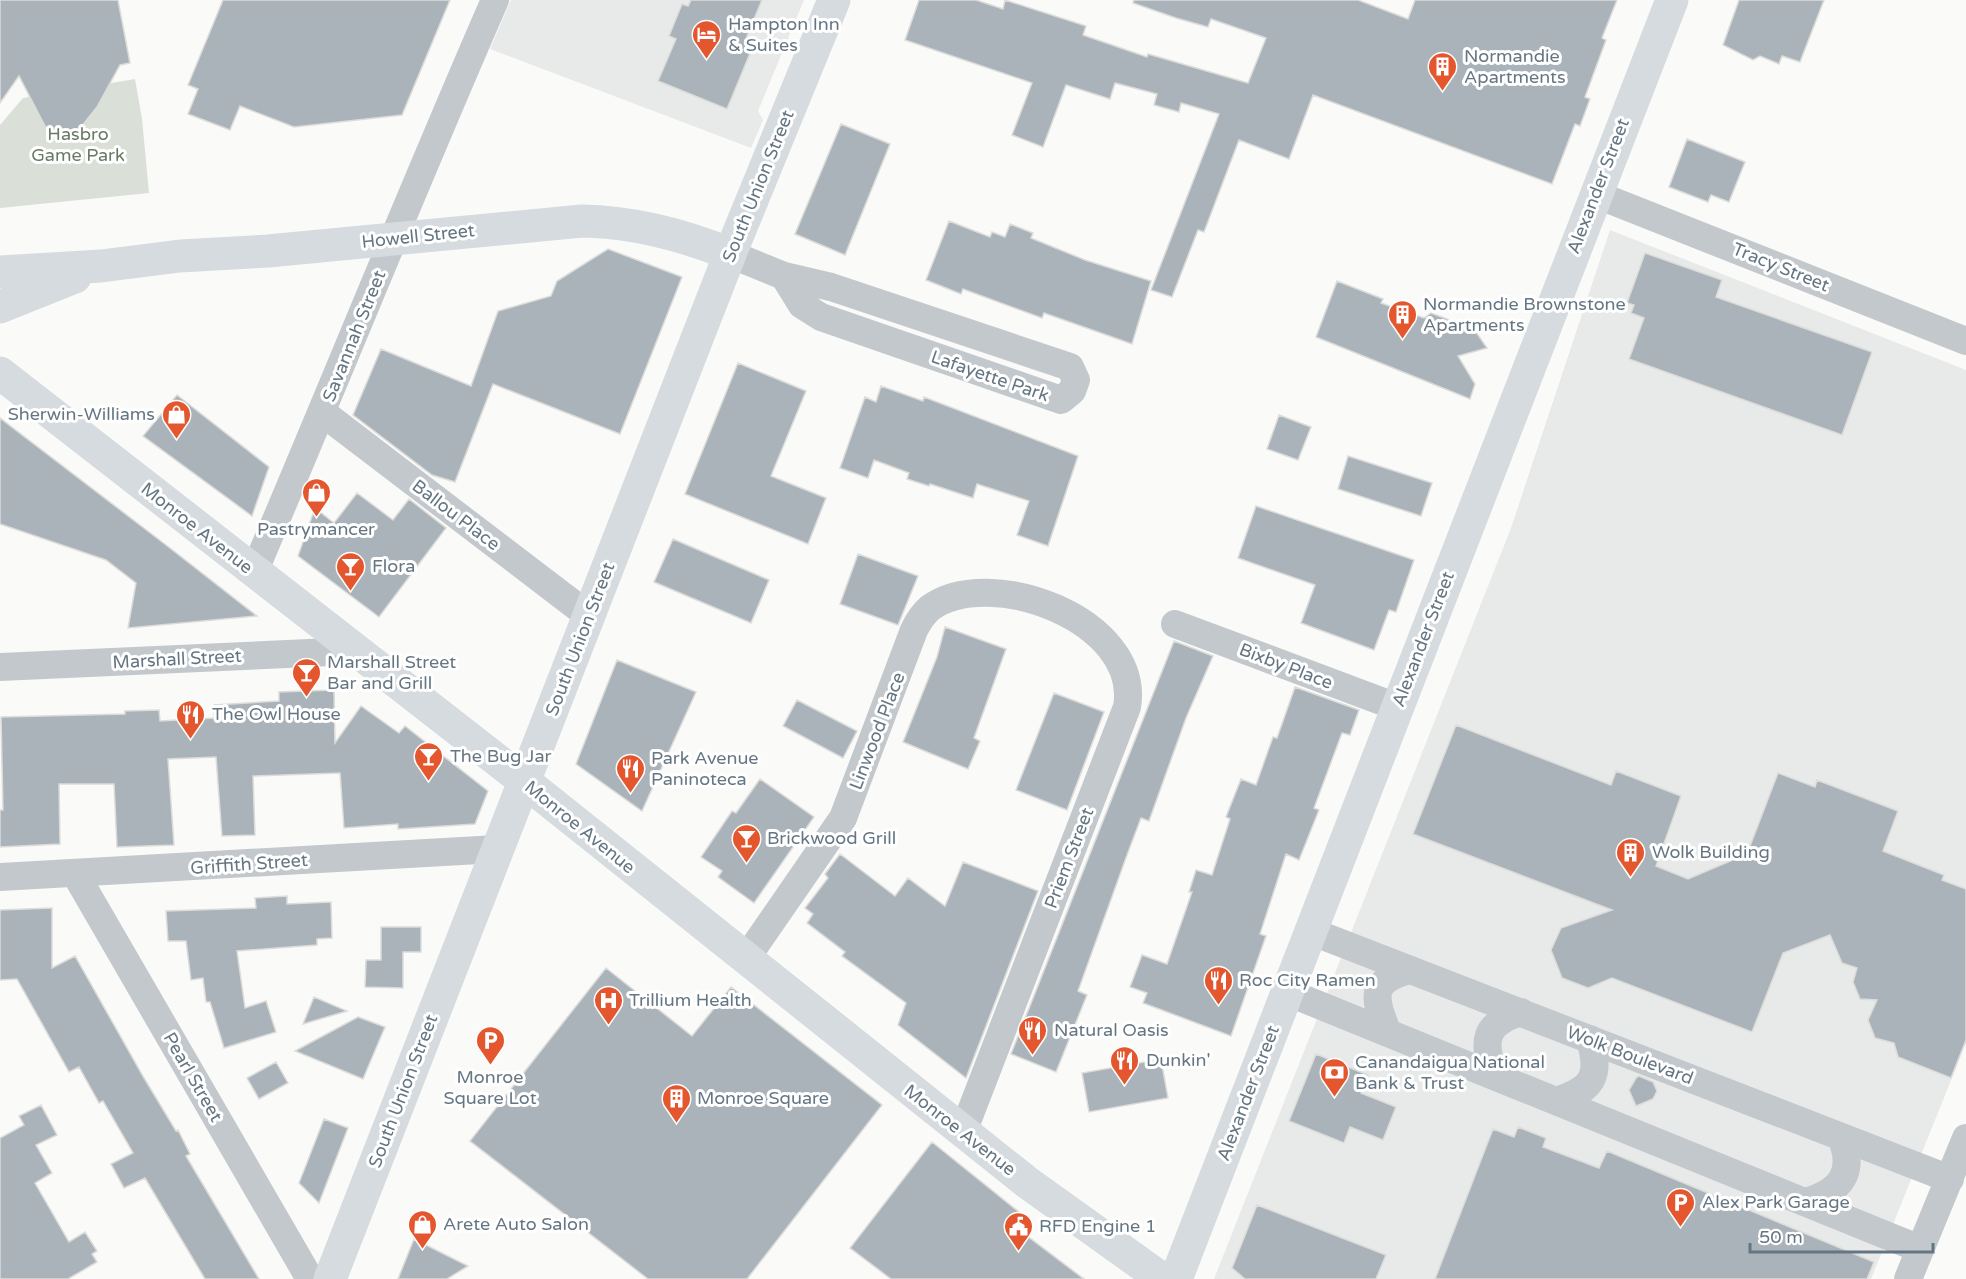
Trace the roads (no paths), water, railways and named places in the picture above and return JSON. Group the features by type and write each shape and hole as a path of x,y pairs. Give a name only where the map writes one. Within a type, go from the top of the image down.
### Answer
{"main road":[{"name":"South Union Street","path":"330,1279 730,254 834,0"},
{"name":"Alexander Street","path":"1176,1279 1672,0"},
{"name":"Howell Street","path":"0,272 101,266 180,256 559,223 612,222 658,230 730,254"},
{"name":"Howell Street","path":"0,307 101,266"},
{"name":"Monroe Avenue","path":"0,373 353,651 524,781 1028,1183 1162,1279"}],"street":[{"name":"Savannah Street","path":"254,572 323,413 450,100 495,0"},
{"name":"Tracy Street","path":"1595,194 1966,341"},
{"path":"730,254 784,276"},
{"name":"Lafayette Park","path":"784,276 831,287 1070,368 1076,380 1072,391 1061,400 821,317 802,305 784,276"},
{"path":"936,357 948,325"},
{"name":"Ballou Place","path":"323,413 589,616"},
{"name":"Linwood Place","path":"746,960 843,818 920,619 930,608 943,601 983,594 1009,596 1057,609"},
{"name":"Priem Street","path":"963,1132 1127,707 1128,679 1111,646 1095,630 1057,609"},
{"name":"Bixby Place","path":"1175,624 1396,707"},
{"name":"Marshall Street","path":"0,667 353,651"},
{"name":"Griffith Street","path":"0,877 76,875 497,849"},
{"name":"Pearl Street","path":"76,875 310,1279"},
{"name":"Wolk Boulevard","path":"1310,930 1950,1179"},
{"path":"1388,1033 1379,1013 1376,995 1381,984 1391,975 1411,970"},
{"path":"1287,992 1920,1249"},
{"path":"1494,1076 1488,1044 1489,1031 1495,1023 1521,1012"},
{"path":"1556,1101 1578,1094 1596,1072 1596,1059 1590,1039"},
{"path":"1805,1202 1822,1197 1845,1175 1848,1161 1841,1137"},
{"path":"1908,1279 1966,1138"}],"place":[{"name":"Hampton Inn & Suites","path":"707,60"},
{"name":"Normandie Apartments","path":"1443,92"},
{"name":"Normandie Brownstone Apartments","path":"1402,340"},
{"name":"Sherwin-Williams","path":"176,440"},
{"name":"Pastrymancer","path":"316,518"},
{"name":"Flora","path":"351,592"},
{"name":"Marshall Street Bar and Grill","path":"306,698"},
{"name":"The Owl House","path":"191,740"},
{"name":"The Bug Jar","path":"429,782"},
{"name":"Park Avenue Paninoteca","path":"630,794"},
{"name":"Brickwood Grill","path":"746,864"},
{"name":"Wolk Building","path":"1631,878"},
{"name":"Roc City Ramen","path":"1218,1006"},
{"name":"Trillium Health","path":"608,1026"},
{"name":"Natural Oasis","path":"1033,1056"},
{"name":"Monroe Square Lot","path":"490,1066"},
{"name":"Dunkin'","path":"1125,1086"},
{"name":"Canandaigua National Bank & Trust","path":"1334,1098"},
{"name":"Monroe Square","path":"676,1124"},
{"name":"Alex Park Garage","path":"1681,1228"},
{"name":"Arete Auto Salon","path":"422,1250"},
{"name":"RFD Engine 1","path":"1018,1252"}],"park label":[{"name":"Hasbro Game Park","path":"78,144"}]}
